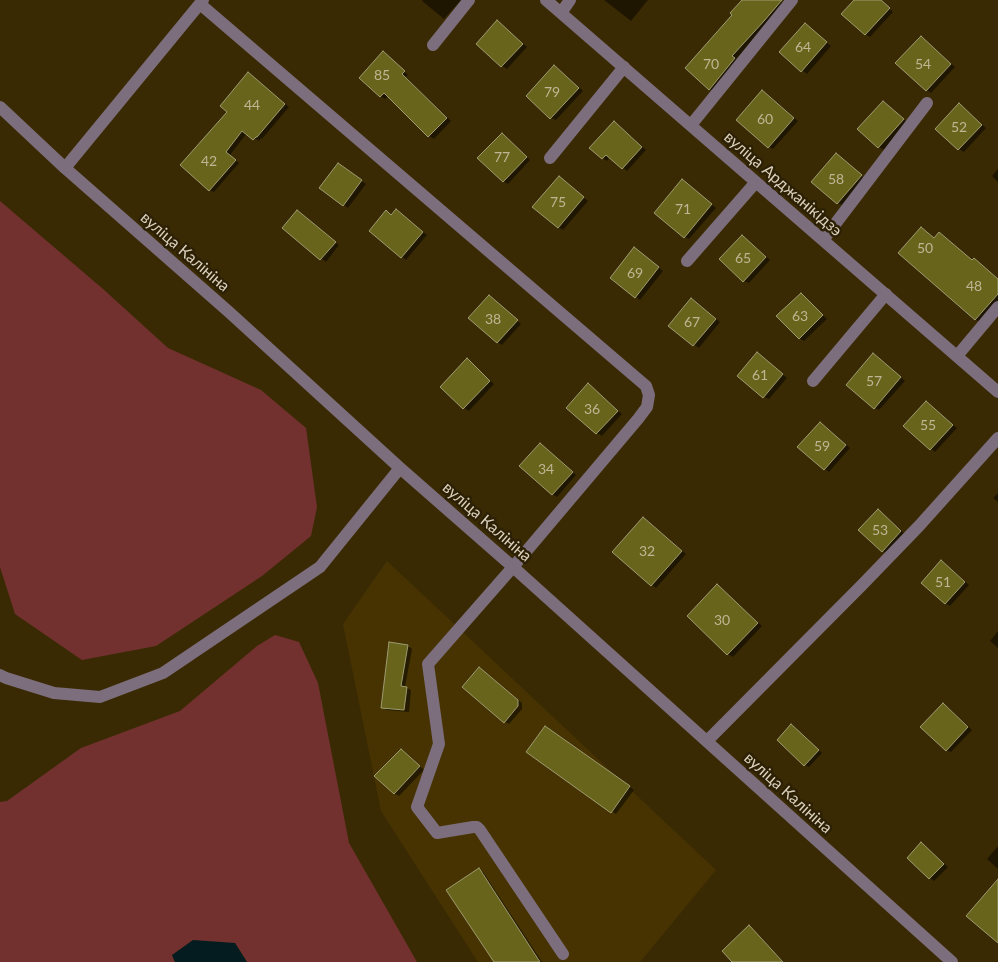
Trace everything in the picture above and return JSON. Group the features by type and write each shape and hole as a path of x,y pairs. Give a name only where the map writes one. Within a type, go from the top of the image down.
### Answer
{"street":[{"path":"433,45 469,0"},
{"name":"вуліца Арджанікідзэ","path":"546,0 998,392"},
{"path":"561,12 570,0"},
{"path":"691,126 792,0"},
{"path":"65,168 201,2 646,386 649,395 646,407 638,419 428,664 439,744 417,807 437,833 477,827 564,954"},
{"path":"550,158 624,67"},
{"path":"823,240 927,103"},
{"name":"вуліца Калініна","path":"0,107 65,168 229,312 400,468 513,567 952,962"},
{"path":"687,261 756,182"},
{"path":"812,381 886,294"},
{"path":"957,356 998,307"},
{"path":"707,741 919,526 998,438"},
{"path":"0,675 54,693 100,697 163,673 320,567 400,468"}],"shaded area":[{"path":"0,201 103,289 168,348 261,390 306,428 317,507 311,536 262,576 156,646 82,660 15,614 0,567"},
{"path":"387,561 716,870 640,962 478,962 381,811 343,624"},
{"path":"275,635 299,642 318,683 349,843 417,962 247,962 235,943 172,955 175,962 0,962 0,802 7,801 81,748 180,711 257,646"}],"water":[{"path":"193,940 235,943 247,962 175,962 172,955"}],"building":[{"path":"742,0 782,0 732,56 735,58 709,90 685,68 732,15 730,13"},
{"path":"854,0 881,0 890,8 865,35 841,14"},
{"path":"497,20 523,44 501,67 476,44"},
{"path":"805,23 827,42 801,72 779,52"},
{"path":"921,36 951,64 926,91 895,63"},
{"path":"383,51 405,71 402,74 447,118 428,137 384,93 380,97 359,78"},
{"path":"554,65 579,88 550,119 526,96"},
{"path":"248,72 285,104 253,140 242,131 226,152 236,160 209,191 180,165 227,112 220,106"},
{"path":"762,90 794,118 768,148 736,120"},
{"path":"883,101 904,119 878,148 857,129"},
{"path":"959,103 982,125 958,150 935,129"},
{"path":"614,121 642,147 622,169 606,155 602,159 589,148"},
{"path":"502,133 527,157 503,182 477,158"},
{"path":"836,153 862,175 837,204 811,182"},
{"path":"338,163 362,180 343,206 319,188"},
{"path":"559,176 584,197 558,228 532,207"},
{"path":"682,179 712,204 684,238 654,213"},
{"path":"396,209 423,232 401,258 369,231 386,210 391,215"},
{"path":"297,210 336,242 320,260 282,228"},
{"path":"921,227 934,238 939,232 998,279 998,294 975,320 898,253"},
{"path":"742,235 766,257 743,282 719,259"},
{"path":"634,247 659,267 635,298 610,278"},
{"path":"801,293 823,315 799,339 776,316"},
{"path":"489,295 518,320 497,343 468,318"},
{"path":"691,298 716,319 693,346 668,326"},
{"path":"757,352 783,374 763,398 737,376"},
{"path":"873,353 901,377 874,409 846,385"},
{"path":"467,358 490,381 463,409 440,387"},
{"path":"588,383 618,411 596,434 566,408"},
{"path":"926,401 953,425 930,450 903,426"},
{"path":"820,422 846,445 824,470 797,447"},
{"path":"540,443 573,472 552,495 519,466"},
{"path":"878,509 901,531 882,552 858,530"},
{"path":"643,517 682,551 651,586 612,552"},
{"path":"941,560 965,582 945,604 921,583"},
{"path":"717,584 758,623 727,655 687,616"},
{"path":"389,642 408,645 401,686 407,687 404,710 381,708"},
{"path":"479,667 518,700 518,706 504,723 462,687"},
{"path":"943,703 968,727 946,751 920,727"},
{"path":"791,724 819,750 804,766 777,740"},
{"path":"545,726 630,786 611,813 526,752"},
{"path":"401,749 420,766 394,794 374,776"},
{"path":"921,842 944,864 929,879 907,858"},
{"path":"479,868 540,962 494,962 446,890"},
{"path":"998,879 998,943 966,916"},
{"path":"749,925 783,962 732,962 722,951"}]}
